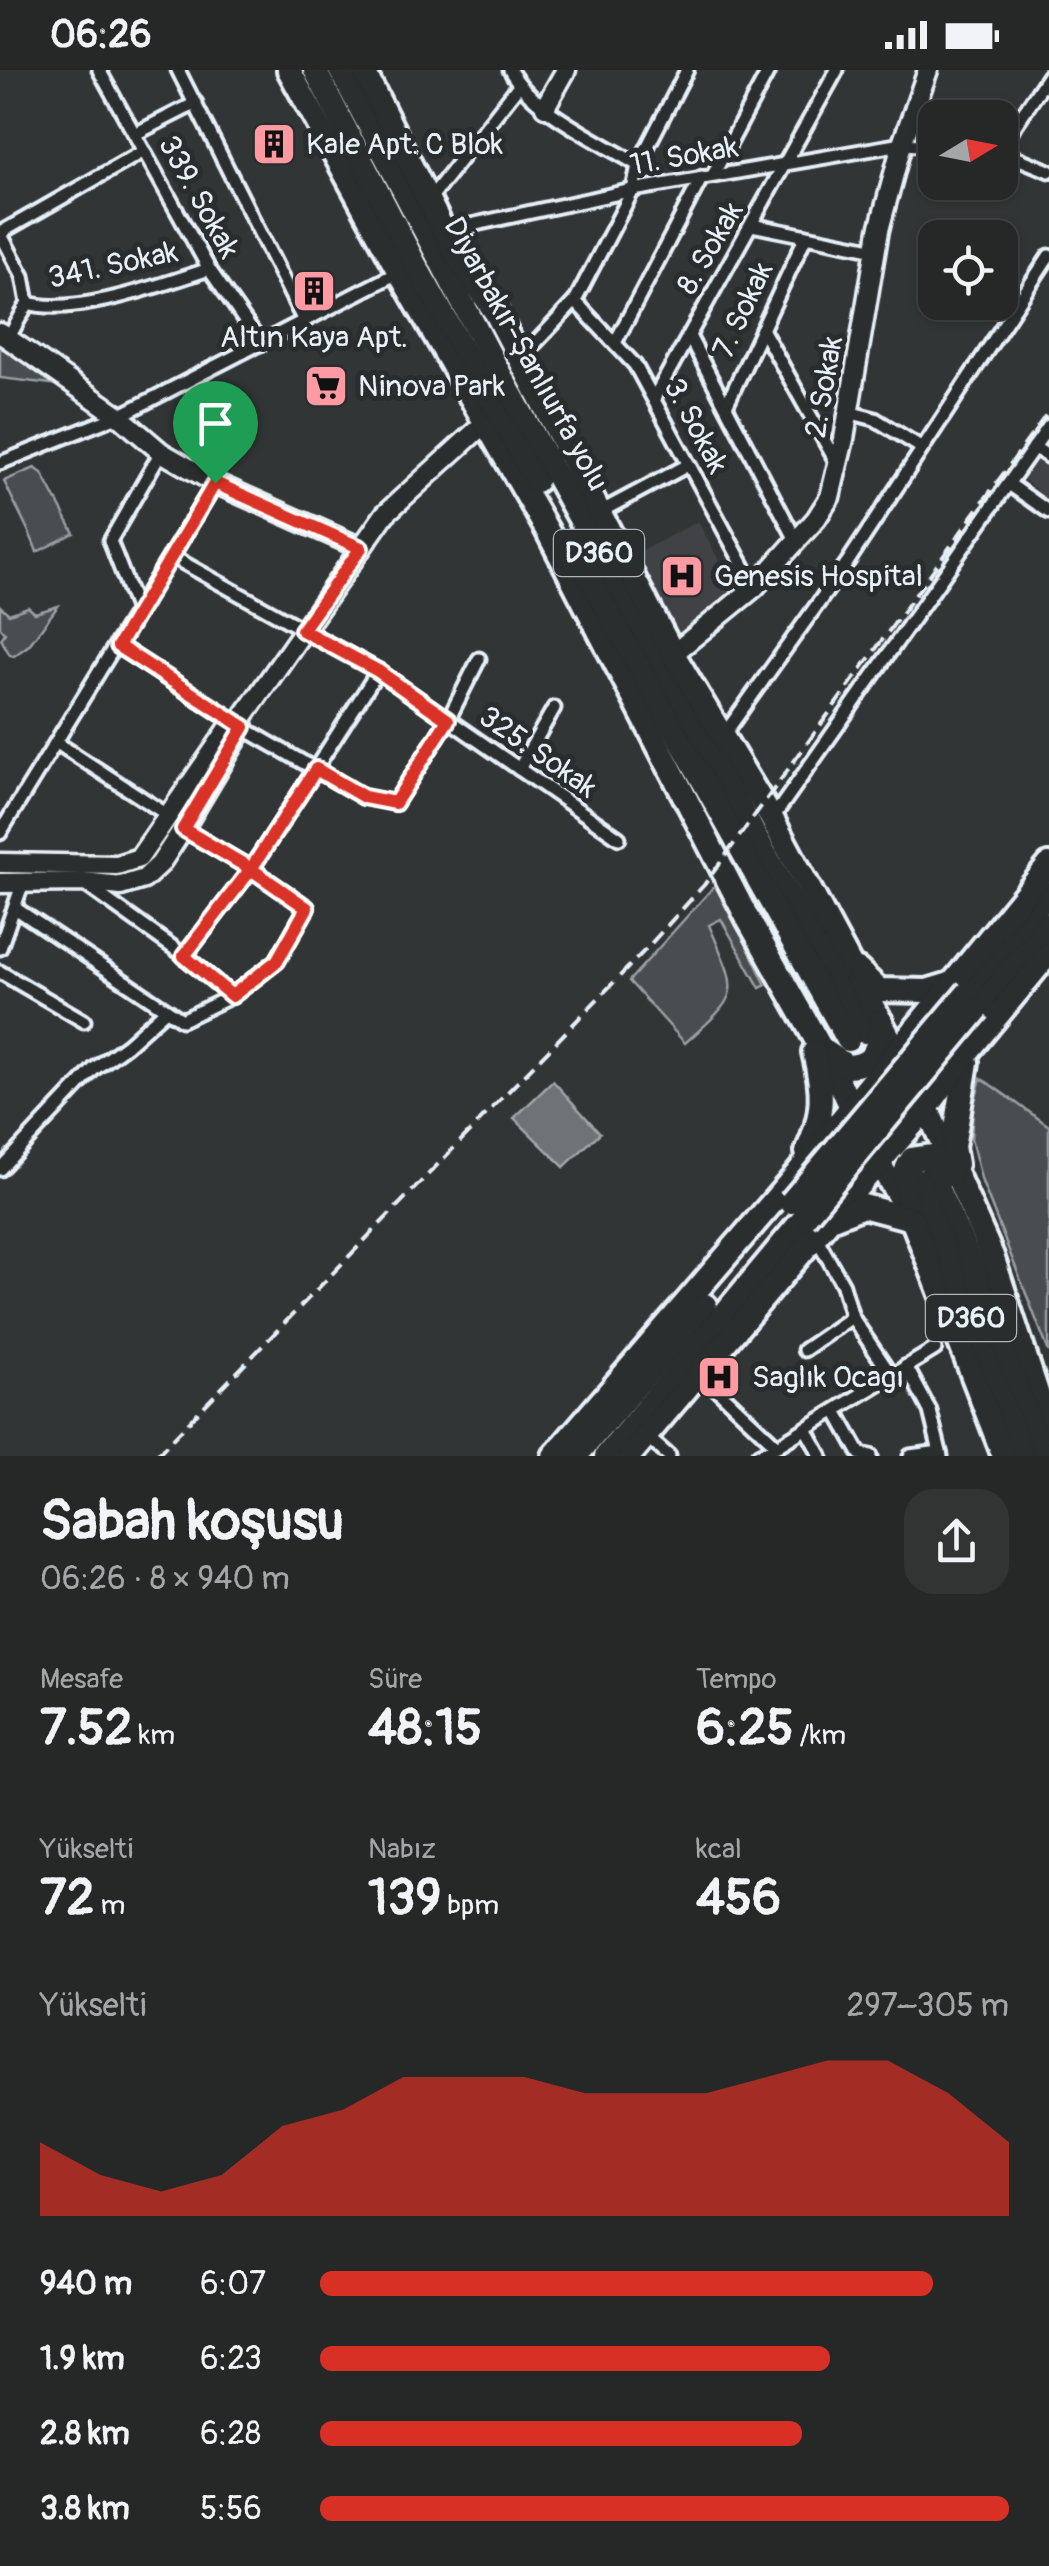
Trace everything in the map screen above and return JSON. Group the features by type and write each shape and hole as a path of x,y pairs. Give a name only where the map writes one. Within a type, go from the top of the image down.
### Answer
{"highway":[{"name":"D360","path":"315,70 748,919 912,1219"},
{"name":"Diyarbakır-Şanlıurfa yolu","path":"340,70 501,376 864,1031"},
{"path":"364,70 443,231 496,313 673,654 772,819 841,951 864,1031 877,1047 867,1063 847,1066 814,1038"},
{"path":"294,76 399,272 492,417"},
{"name":"D360","path":"492,417 715,806 864,1031"},
{"path":"588,609 642,676"},
{"path":"628,1456 702,1374 966,995 1049,866"},
{"path":"966,995 1049,894"},
{"path":"554,1456 796,1175 897,1050 1049,924"},
{"path":"841,951 878,990 966,995"},
{"path":"576,1456 810,1219 878,1163 927,1108 1049,953"},
{"path":"864,1031 897,1050 927,1108 992,1256 1049,1429"},
{"path":"796,1175 818,1126 822,1107 814,1038"},
{"path":"961,1190 954,1146 970,1049"},
{"path":"961,1190 933,1156 912,1160 905,1168 903,1180 912,1219 1004,1456"},
{"name":"D360","path":"1023,1456 924,1177 972,1264 1042,1456"},
{"path":"606,1456 810,1219 863,1206 912,1219"}],"street":[{"name":"339. Sokak","path":"99,70 208,269 261,344"},
{"path":"178,70 304,321"},
{"path":"510,70 519,85 544,108 638,166"},
{"path":"544,108 566,70"},
{"path":"526,354 575,301 633,190 638,166 688,70"},
{"path":"615,344 769,70"},
{"name":"8. Sokak","path":"654,398 836,70"},
{"name":"2. Sokak","path":"673,654 756,587 830,497 876,250 902,144 928,70"},
{"path":"1018,122 1049,75"},
{"path":"428,200 519,85"},
{"path":"135,134 196,103"},
{"name":"11. Sokak","path":"443,231 708,176 902,144 918,145"},
{"path":"144,151 0,233 23,276 28,303 4,336 119,416 160,452 215,483 361,548"},
{"path":"1018,157 1049,171"},
{"path":"752,225 876,250"},
{"name":"7. Sokak","path":"726,406 806,236"},
{"path":"723,736 847,563 1049,256"},
{"name":"341. Sokak","path":"28,303 47,309 124,294 208,269"},
{"path":"0,464 119,416 399,272"},
{"name":"3. Sokak","path":"575,301 634,364 756,587"},
{"path":"762,329 838,464"},
{"path":"689,336 796,540"},
{"path":"848,412 875,419 922,448"},
{"path":"0,883 83,882 121,886 144,879 160,864 176,822 238,724 386,514 492,417"},
{"path":"772,819 1049,426"},
{"path":"540,443 595,502 688,465"},
{"path":"1034,447 1049,457"},
{"path":"138,613 110,541 160,452"},
{"path":"0,834 215,483"},
{"path":"1009,484 1049,512"},
{"name":"325. Sokak","path":"172,556 378,671 619,838"},
{"path":"118,646 238,724 364,797 395,803 448,720 479,659"},
{"path":"184,956 251,869 378,671"},
{"path":"519,770 554,708"},
{"path":"15,908 182,1020 232,996 277,961 307,908 56,743"},
{"path":"2,863 117,865 138,858 176,822"},
{"path":"83,882 232,996"},
{"path":"0,948 22,885"},
{"path":"0,972 84,1021"},
{"path":"0,1169 94,1069 127,1046 166,1010"},
{"path":"810,1219 844,1284 852,1316 891,1375"},
{"path":"804,1350 852,1316"},
{"path":"761,1455 935,1349"},
{"path":"906,1366 930,1412 941,1454 910,1456"},
{"path":"702,1374 777,1446"},
{"path":"836,1412 860,1454 871,1456"},
{"path":"806,1429 822,1456"},
{"path":"646,1436 669,1456"}],"shaded area":[{"path":"0,346 60,385 0,378"},
{"path":"1049,435 1049,500 1020,477"},
{"path":"35,468 42,473 74,533 37,552 4,481"},
{"name":"Genesis Hospital","path":"698,521 737,594 673,639 626,559"},
{"path":"0,606 9,614 28,607 35,613 58,606 29,645 14,656 1,639 5,633 0,627"},
{"path":"717,883 766,985 760,988 721,919 709,925 726,966 730,991 717,1013 685,1043 629,981"},
{"path":"981,1078 1049,1126 1049,1352 982,1182 971,1139 973,1108"},
{"path":"553,1081 600,1133 564,1167 514,1118"}],"railway":[{"path":"156,1456 704,885 1049,411"}],"place":[{"name":"Kale Apt. C Blok","path":"274,144"},
{"name":"Altın Kaya Apt.","path":"314,291"},
{"name":"Ninova Park","path":"326,386"},
{"name":"Genesis Hospital","path":"682,576"},
{"name":"Saglık Ocagı","path":"719,1377"}],"route":[{"path":"215,483 118,646 244,727 183,829 251,869 184,956 232,996 277,961 307,908 251,869 316,769 364,797 395,803 448,720 378,671 302,630 361,548 215,483"}]}
